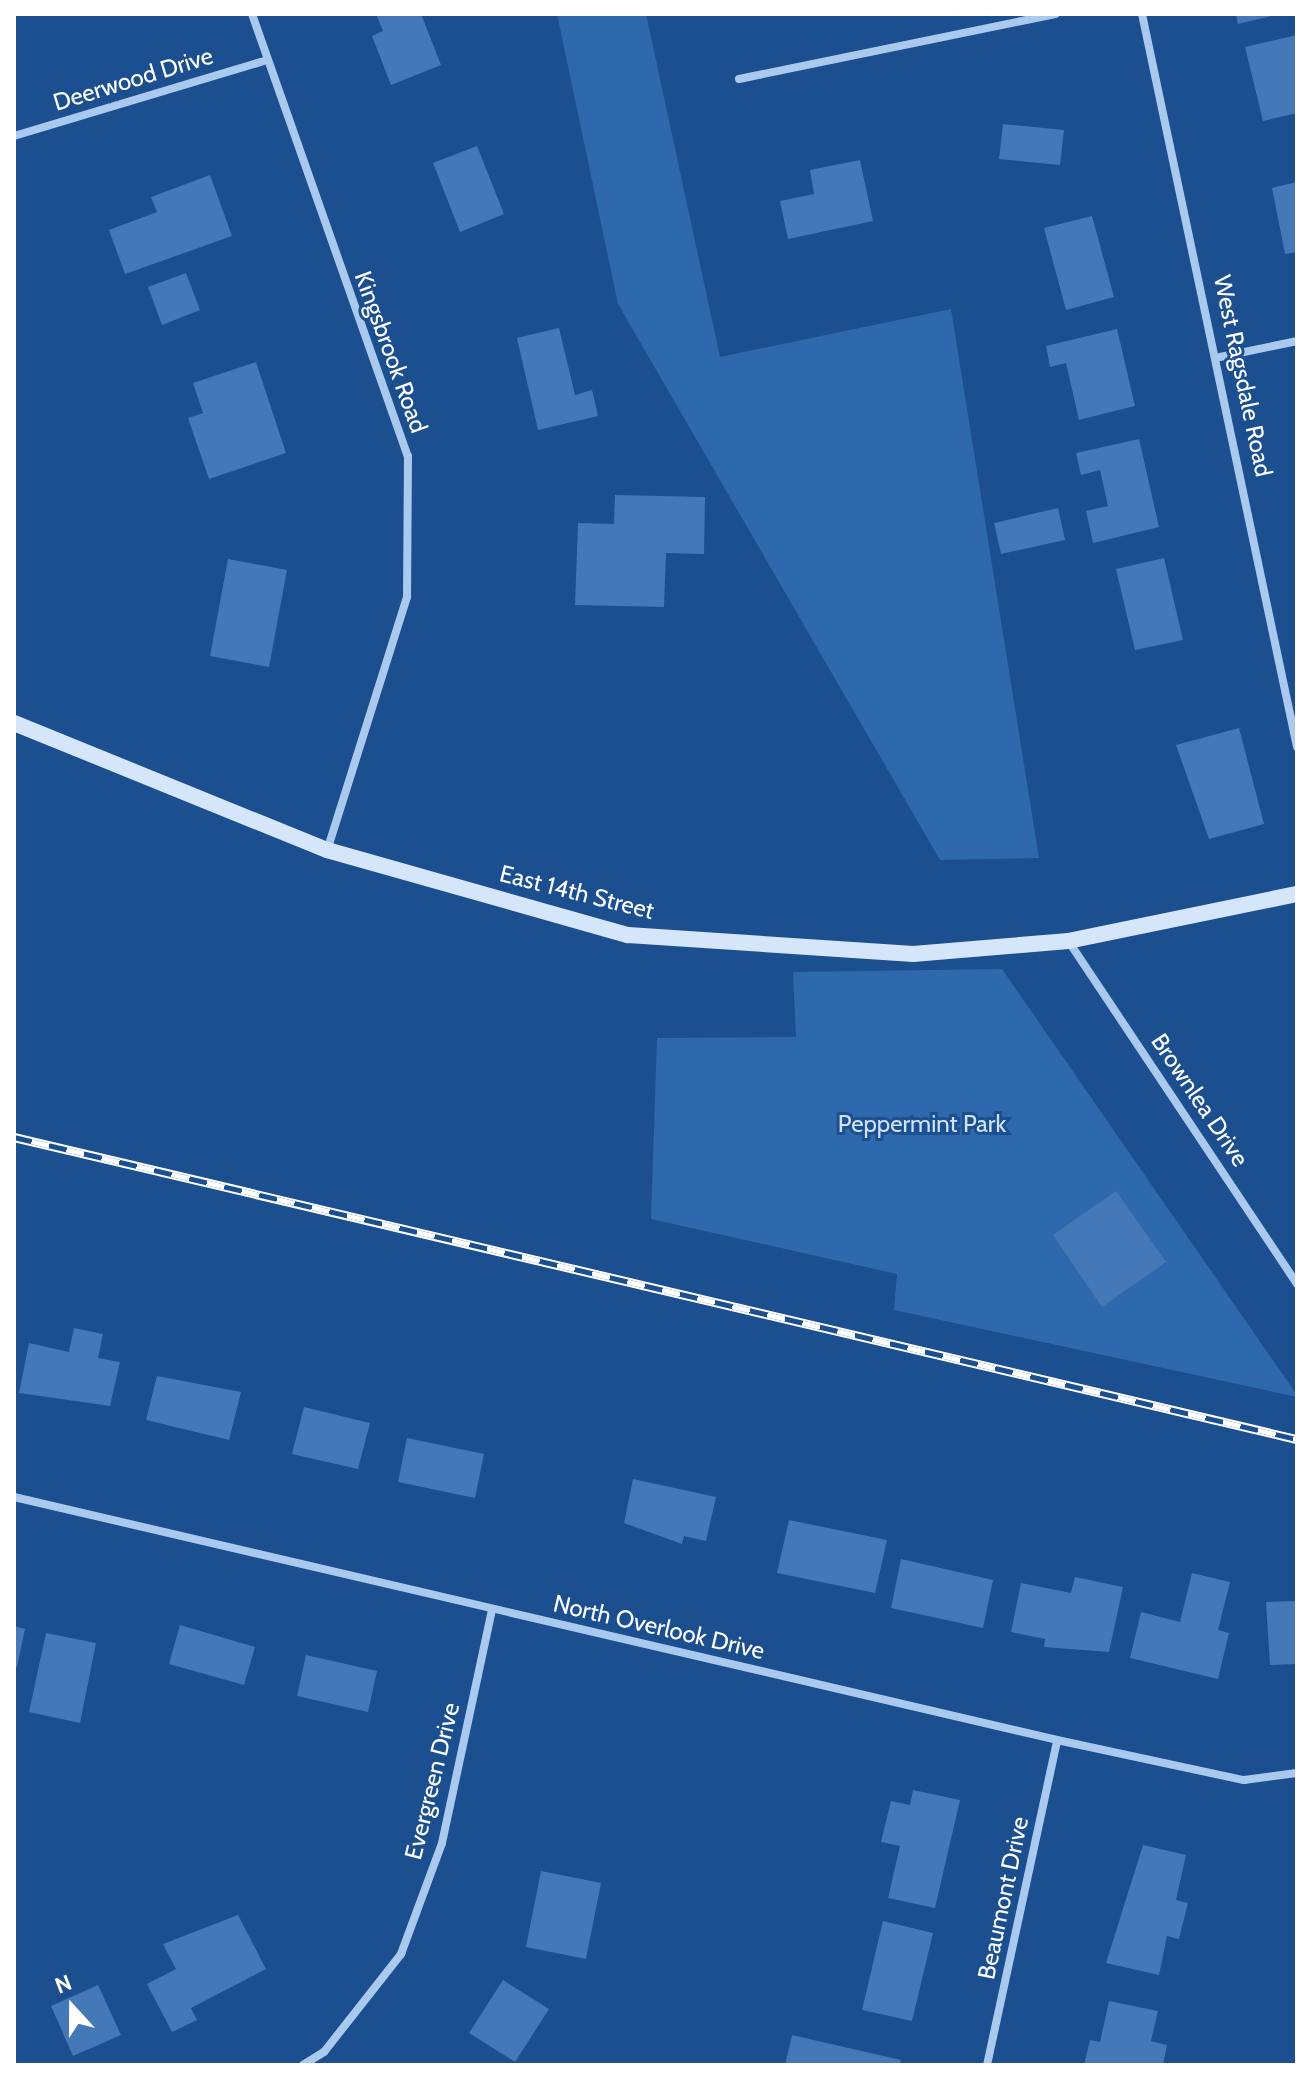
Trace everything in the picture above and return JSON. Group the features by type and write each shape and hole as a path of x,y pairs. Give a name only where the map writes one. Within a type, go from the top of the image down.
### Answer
{"street":[{"name":"Kingsbrook Road","path":"252,14 264,61 408,456 407,597 327,850"},
{"path":"739,79 1055,14"},
{"name":"West Ragsdale Road","path":"1142,14 1220,357 1297,747"},
{"name":"Deerwood Drive","path":"14,136 264,61"},
{"path":"1220,357 1297,341"},
{"name":"East 14th Street","path":"14,723 327,850 628,935 913,954 1068,941 1297,894"},
{"name":"Brownlea Drive","path":"1068,941 1297,1284"},
{"name":"North Overlook Drive","path":"14,1497 1057,1740 1244,1780 1297,1773"},
{"name":"Evergreen Drive","path":"303,2065 324,2052 401,1954 442,1843 492,1609"},
{"name":"Beaumont Drive","path":"987,2065 1057,1740"}],"green space":[{"path":"557,14 646,14 720,357 951,309 1039,858 940,860 618,304"},
{"name":"Peppermint Park","path":"1002,969 1297,1397 894,1310 897,1274 651,1219 657,1038 796,1037 793,972"}],"building":[{"path":"376,14 421,14 441,65 391,85 372,36 383,31"},
{"path":"1236,14 1276,14 1276,15 1238,24"},
{"path":"1297,35 1297,113 1263,121 1245,47"},
{"path":"1003,124 1064,130 1060,165 999,159"},
{"path":"477,146 504,214 460,232 433,163"},
{"path":"860,160 873,221 788,239 780,201 814,194 810,170"},
{"path":"210,175 232,236 125,274 109,230 157,212 151,197"},
{"path":"1297,182 1297,252 1285,254 1272,188"},
{"path":"1092,216 1114,297 1066,310 1044,228"},
{"path":"186,273 200,310 162,325 148,287"},
{"path":"559,328 575,395 592,390 598,416 538,430 517,338"},
{"path":"1117,329 1135,406 1079,420 1066,363 1050,367 1046,346"},
{"path":"256,362 286,453 209,479 188,418 203,413 193,383"},
{"path":"1139,439 1159,527 1093,543 1086,511 1108,506 1100,470 1081,475 1076,453"},
{"path":"615,495 705,497 704,554 666,553 664,607 575,605 578,523 614,524"},
{"path":"1058,508 1065,540 1001,554 994,523"},
{"path":"1164,558 1183,640 1135,650 1116,569"},
{"path":"228,559 287,570 269,667 210,656"},
{"path":"1239,728 1264,824 1209,839 1176,745"},
{"path":"1116,1191 1166,1262 1102,1307 1053,1235"},
{"path":"74,1328 103,1334 98,1358 120,1362 110,1406 19,1393 29,1343 69,1352"},
{"path":"157,1376 241,1392 229,1440 146,1420"},
{"path":"304,1407 370,1423 358,1469 292,1454"},
{"path":"407,1438 484,1454 475,1498 398,1482"},
{"path":"633,1479 716,1497 706,1541 684,1536 682,1544 624,1523"},
{"path":"789,1520 887,1540 875,1593 777,1573"},
{"path":"901,1559 993,1580 983,1628 891,1608"},
{"path":"1192,1573 1230,1582 1218,1630 1229,1633 1218,1679 1130,1658 1141,1612 1180,1622"},
{"path":"1075,1577 1123,1587 1109,1652 1044,1647 1045,1639 1011,1632 1021,1583 1071,1593"},
{"path":"1297,1601 1297,1664 1270,1665 1266,1602"},
{"path":"180,1625 255,1647 244,1685 169,1664"},
{"path":"14,1626 25,1629 17,1667 14,1666"},
{"path":"46,1633 96,1643 80,1723 29,1712"},
{"path":"306,1655 377,1671 368,1712 297,1696"},
{"path":"913,1790 960,1800 935,1908 888,1898 900,1846 881,1842 891,1801 910,1805"},
{"path":"1143,1845 1186,1855 1176,1900 1188,1903 1179,1939 1167,1936 1159,1975 1106,1963"},
{"path":"541,1871 601,1883 586,1959 526,1947"},
{"path":"238,1915 266,1969 191,2008 197,2020 172,2032 147,1984 176,1969 163,1944"},
{"path":"883,1921 933,1933 912,2021 862,2010"},
{"path":"503,1980 549,2009 515,2062 469,2033"},
{"path":"98,1985 121,2035 73,2056 51,2006"},
{"path":"1109,2001 1158,2011 1151,2041 1167,2045 1163,2065 1084,2065 1090,2040 1100,2042"},
{"path":"792,2035 901,2060 900,2065 785,2065"}],"railway":[{"path":"14,1137 1297,1439"}]}
